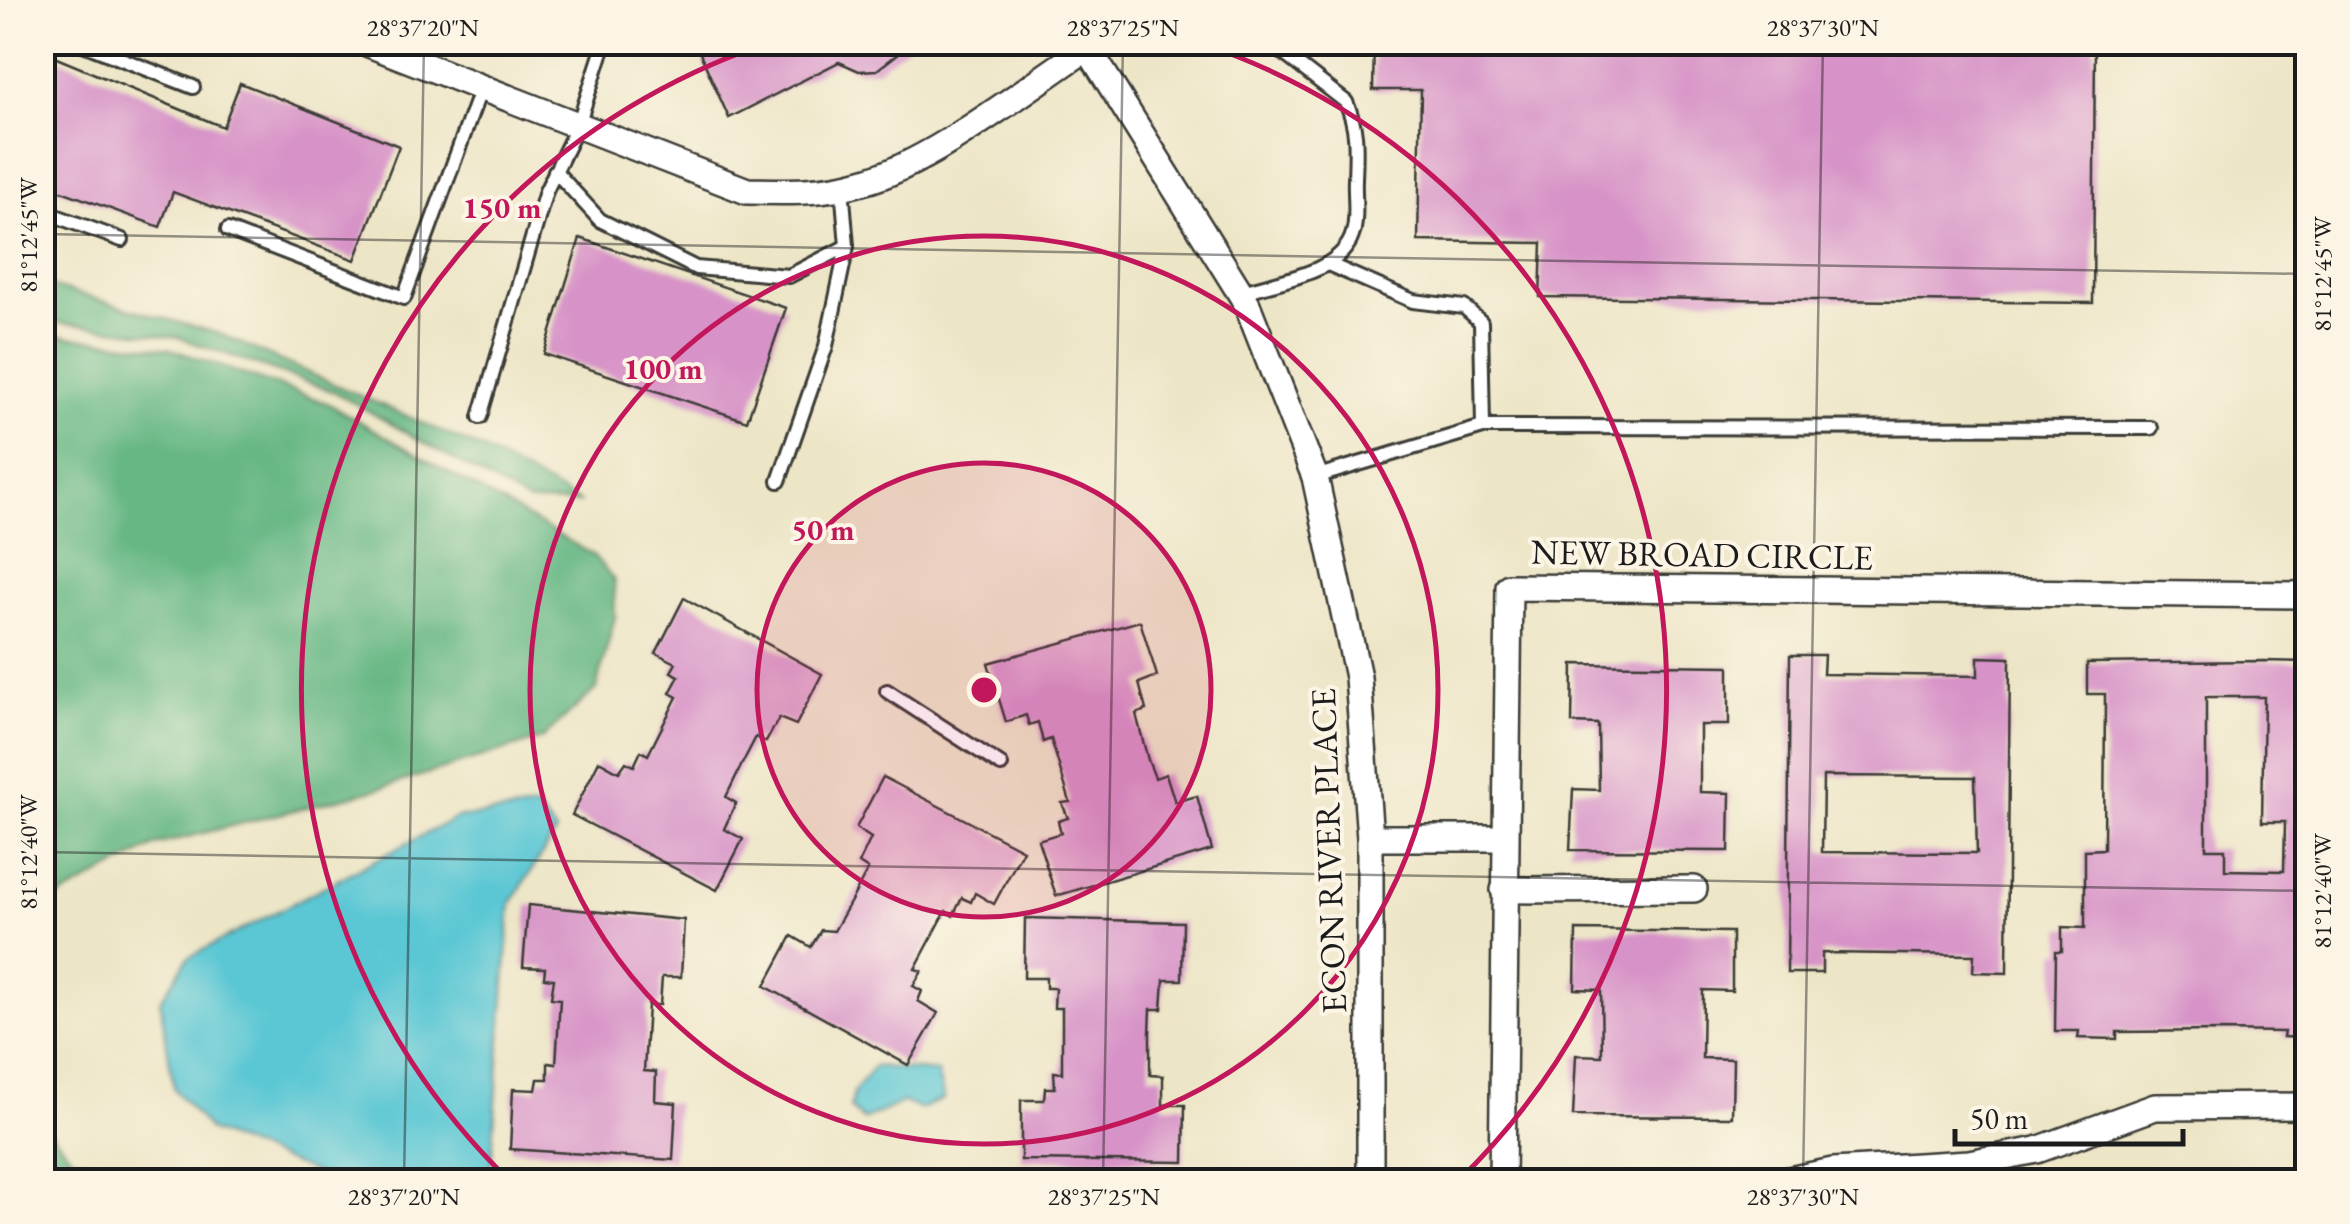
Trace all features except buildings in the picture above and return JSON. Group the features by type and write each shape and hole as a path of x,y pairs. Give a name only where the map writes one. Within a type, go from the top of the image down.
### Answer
{"street":[{"path":"364,42 747,191 811,192 865,182 944,144 1088,44"},
{"name":"ECON RIVER PLACE","path":"1088,44 1240,292 1314,476 1358,677 1370,838 1370,1182"},
{"name":"NEW BROAD CIRCLE","path":"1502,1182 1509,588 2308,595"},
{"path":"1370,838 1505,838"},
{"path":"1504,890 1694,889"},
{"path":"1779,1182 1912,1173 2037,1150 2155,1107 2308,1106"}],"lane":[{"path":"78,42 193,87"},
{"path":"480,417 555,171 578,125 605,42"},
{"path":"1240,292 1328,264 1347,250 1354,230 1357,138 1346,102 1269,42"},
{"path":"228,230 404,298 481,88"},
{"path":"555,171 600,220 696,268 789,276 846,246"},
{"path":"779,482 826,346 846,246 842,186"},
{"path":"42,211 122,240"},
{"path":"1328,264 1413,301 1464,307 1482,322 1483,428"},
{"path":"1314,476 1483,428 2150,428"},
{"path":"887,691 1001,765"}],"green space":[{"path":"43,284 220,334 482,449 581,503 528,502 335,392 177,337 43,321"},
{"path":"43,334 171,349 327,403 593,555 614,580 615,617 596,689 542,739 374,790 156,845 54,900 43,947"},
{"path":"42,1122 72,1157 157,1181 43,1181"}],"water":[{"path":"536,808 556,832 511,903 490,1181 336,1181 210,1131 174,1089 160,1001 188,958 456,818"},
{"path":"874,1066 937,1072 944,1099 920,1109 903,1102 863,1120 850,1108 854,1092"}]}
